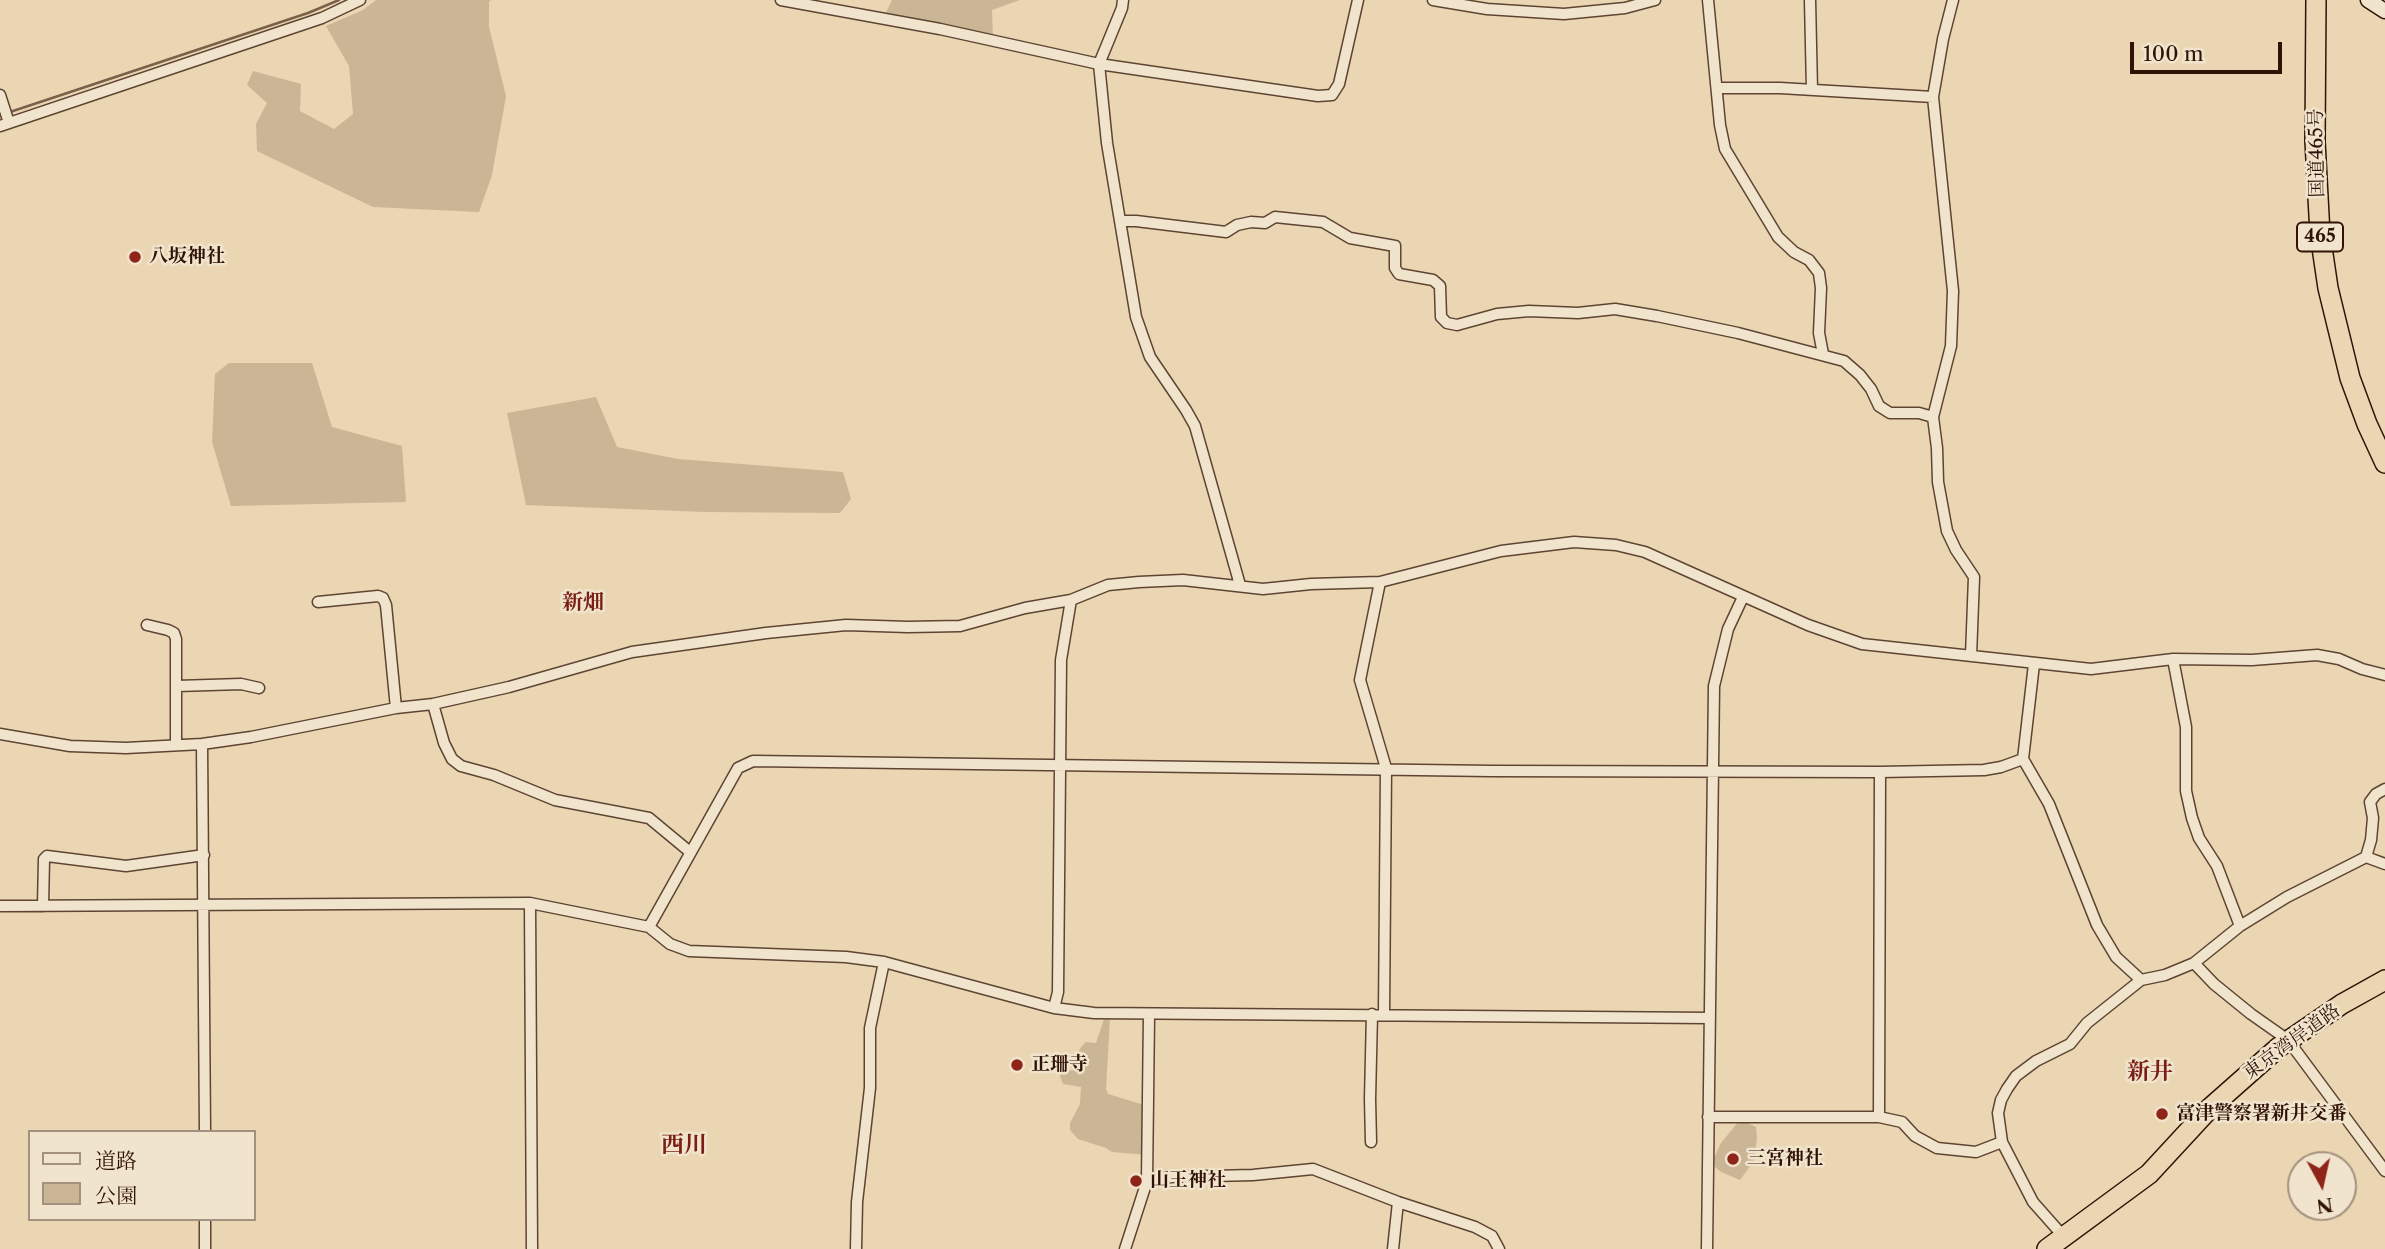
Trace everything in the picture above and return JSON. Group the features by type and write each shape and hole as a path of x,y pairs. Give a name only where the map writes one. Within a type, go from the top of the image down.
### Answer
{"highway":[{"name":"国道465号","path":"2316,0 2315,163 2320,234 2347,367 2367,424 2384,459"},
{"name":"東京湾岸道路","path":"2047,1249 2149,1174 2210,1108 2288,1040 2332,1010 2385,980"}],"main road":[{"path":"2368,0 2385,11"}],"street":[{"path":"0,96 5,124 322,19 360,0"},
{"path":"781,0 940,29 1099,64 1318,96 1332,95 1339,84 1358,0"},
{"path":"1122,0 1122,8 1099,64 1107,143 1136,317 1150,357 1195,426 1240,585"},
{"path":"1433,0 1487,9 1564,15 1625,8 1655,0"},
{"path":"1708,0 1725,149 1778,237 1794,252 1809,260 1819,272 1819,333 1823,355"},
{"path":"1810,0 1812,90"},
{"path":"1954,0 1943,39 1933,97 1953,291 1951,346 1933,417 1938,482 1947,531 1974,577 1971,656"},
{"path":"1717,88 1933,97"},
{"path":"1121,221 1226,232 1237,225 1265,223 1275,217 1323,222 1350,239 1395,246 1395,268 1399,274 1433,281 1440,286 1441,317 1447,323 1457,325 1497,314 1518,312 1578,313 1615,309 1711,327 1844,361 1860,374 1871,388 1879,406 1890,413 1919,413 1933,417"},
{"path":"0,734 71,746 126,748 202,744 396,708 433,704 509,687 632,652 846,625 960,626 1025,608 1071,600 1108,585 1129,583 1183,580 1263,589 1311,584 1380,582 1501,551 1574,542 1616,545 1645,552 1808,625 1862,645 2091,669 2173,659 2252,660 2317,655 2339,659 2385,675"},
{"path":"1371,1142 1370,1099 1378,1014 1386,768 1360,680 1380,582"},
{"path":"318,602 379,596 383,598 386,605 396,708"},
{"path":"1707,1249 1714,687 1728,629 1743,597"},
{"path":"1054,1008 1058,992 1061,660 1071,600"},
{"path":"147,625 174,633 176,639 176,746"},
{"path":"2173,659 2186,727 2186,791 2192,818 2200,838 2217,866 2240,926"},
{"path":"2034,664 2023,759 2049,804 2097,925 2116,957 2141,980"},
{"path":"177,686 241,684 260,688"},
{"path":"433,704 444,743 452,759 461,766 494,775 555,800 649,818 690,852"},
{"path":"202,744 205,1130"},
{"path":"649,928 738,768 753,761 1880,772 1972,771 2001,767 2023,759"},
{"path":"1879,1117 1880,772"},
{"path":"2064,1237 2033,1202 2002,1142 1998,1114 2001,1100 2017,1076 2036,1061 2070,1044 2087,1023 2141,980 2165,975 2193,963 2240,926 2287,897 2366,857 2373,818 2370,802 2376,794 2385,789"},
{"path":"43,906 44,859 47,856 125,866 204,855"},
{"path":"2366,857 2385,864"},
{"path":"0,906 530,903 649,928 670,944 689,951 807,955 884,962 1054,1008 1094,1013 1710,1018"},
{"path":"530,903 532,1249"},
{"path":"856,1249 857,1202 870,1088 870,1028 884,962"},
{"path":"2193,963 2251,1014 2288,1040 2385,1171"},
{"path":"1125,1249 1147,1181 1149,1015"},
{"path":"1708,1116 1879,1117 1902,1122 1915,1136 1937,1148 1976,1152 2002,1142"},
{"path":"1147,1181 1172,1177 1253,1175 1313,1169 1398,1202 1475,1227 1492,1236 1499,1249"},
{"path":"1394,1249 1398,1202"},
{"path":"205,1221 205,1249"}],"green space":[{"path":"376,0 491,0 489,27 506,96 492,175 479,212 373,207 257,151 256,124 267,103 247,85 253,71 301,84 300,111 334,129 353,114 349,66 326,26 363,10"},
{"path":"892,0 1020,0 992,10 993,38 885,15"},
{"path":"229,363 312,363 332,427 402,446 406,502 231,506 212,442 215,374"},
{"path":"596,397 617,447 678,459 843,472 851,499 840,513 705,512 526,505 507,413"},
{"path":"1110,1018 1106,1089 1108,1094 1144,1105 1147,1155 1112,1152 1078,1139 1070,1130 1070,1123 1080,1104 1081,1087 1063,1084 1060,1076 1062,1071 1073,1070 1078,1066 1077,1055 1081,1047 1086,1042 1096,1043 1104,1019"},
{"path":"1739,1121 1756,1127 1757,1138 1754,1161 1740,1180 1721,1172 1715,1167 1713,1160 1721,1143"}],"waterway":[{"path":"10,112 308,13 339,0"}],"place":[{"name":"八坂神社","path":"135,257"},
{"name":"正珊寺","path":"1017,1065"},
{"name":"富津警察署新井交番","path":"2162,1114"},
{"name":"三宮神社","path":"1733,1159"},
{"name":"山王神社","path":"1136,1181"}],"district":[{"name":"新畑","path":"583,603"},
{"name":"新井","path":"2150,1072"},
{"name":"西川","path":"684,1145"}]}
